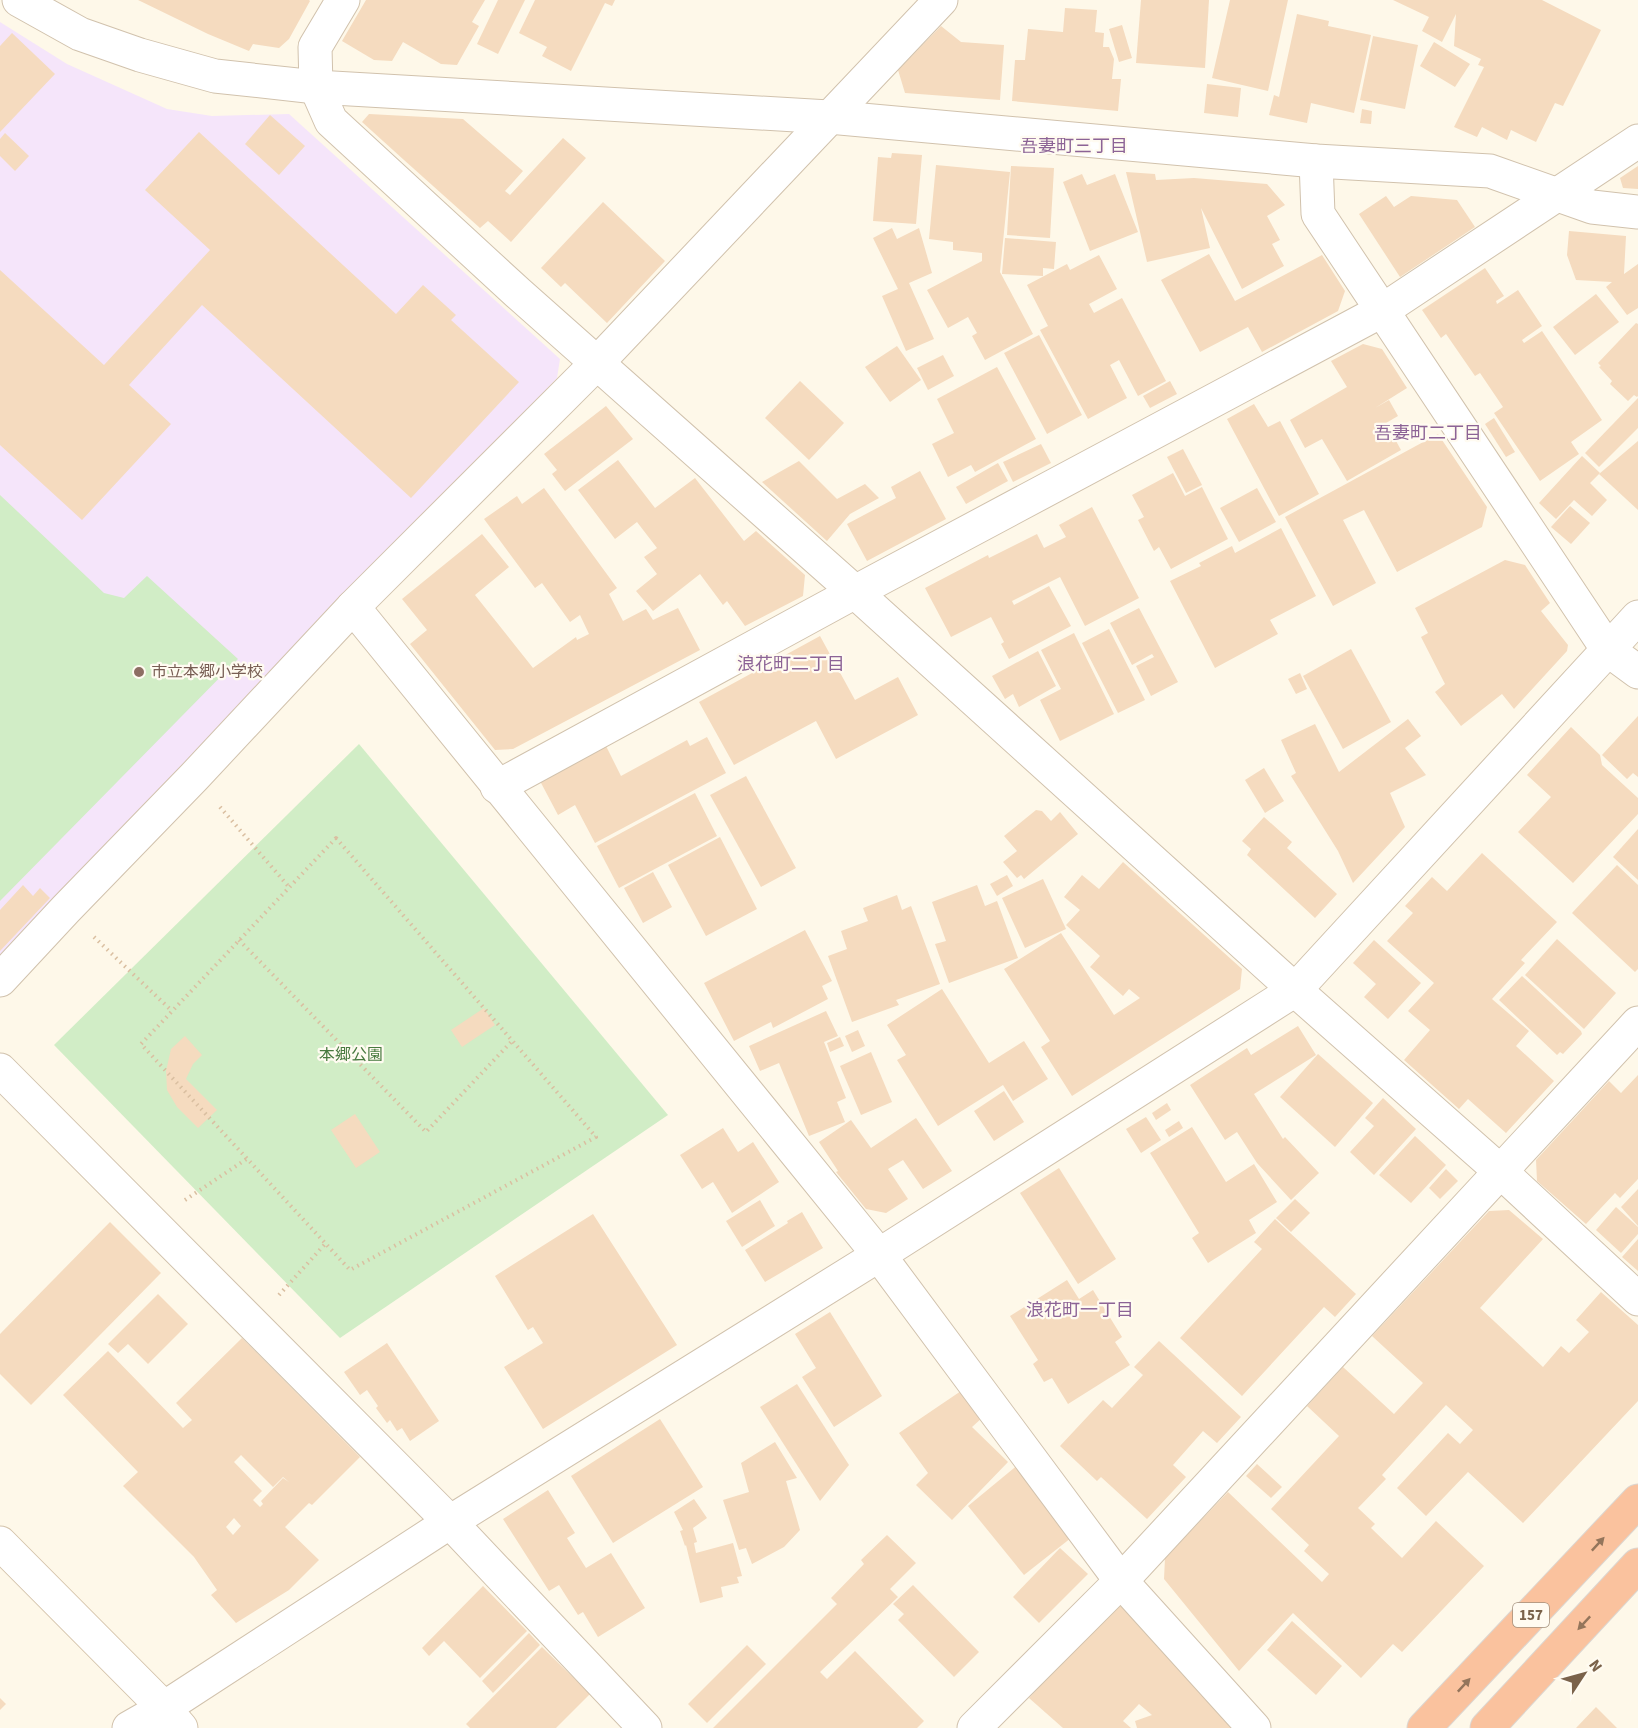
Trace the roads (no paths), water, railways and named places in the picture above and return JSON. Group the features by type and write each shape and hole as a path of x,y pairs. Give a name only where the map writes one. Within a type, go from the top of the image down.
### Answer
{"highway":[{"name":"157","path":"1424,1728 1638,1501"},
{"name":"157","path":"1487,1728 1638,1565"}],"street":[{"path":"19,0 80,34 140,55 215,76 316,87 829,117 1316,161 1490,171 1592,207 1638,212"},
{"path":"343,0 315,47 316,87 331,121 1295,990 1500,1171 1638,1299"},
{"path":"0,980 352,607 597,363 941,0"},
{"path":"497,787 855,592 1383,310 1638,141"},
{"path":"1316,161 1318,214 1608,650 1638,672"},
{"path":"352,607 879,1255 1121,1581 1254,1728"},
{"path":"129,1728 172,1718 450,1522 879,1255 1295,990 1638,617"},
{"path":"974,1728 1121,1581 1638,1023"},
{"path":"0,1070 450,1522 645,1728"},
{"path":"0,1544 172,1718"}],"place":[{"name":"市立本郷小学校","path":"139,672"}],"district":[{"name":"吾妻町三丁目","path":"1074,146"},
{"name":"吾妻町二丁目","path":"1428,433"},
{"name":"浪花町二丁目","path":"791,664"},
{"name":"浪花町一丁目","path":"1080,1310"}],"park label":[{"name":"本郷公園","path":"351,1055"}]}
